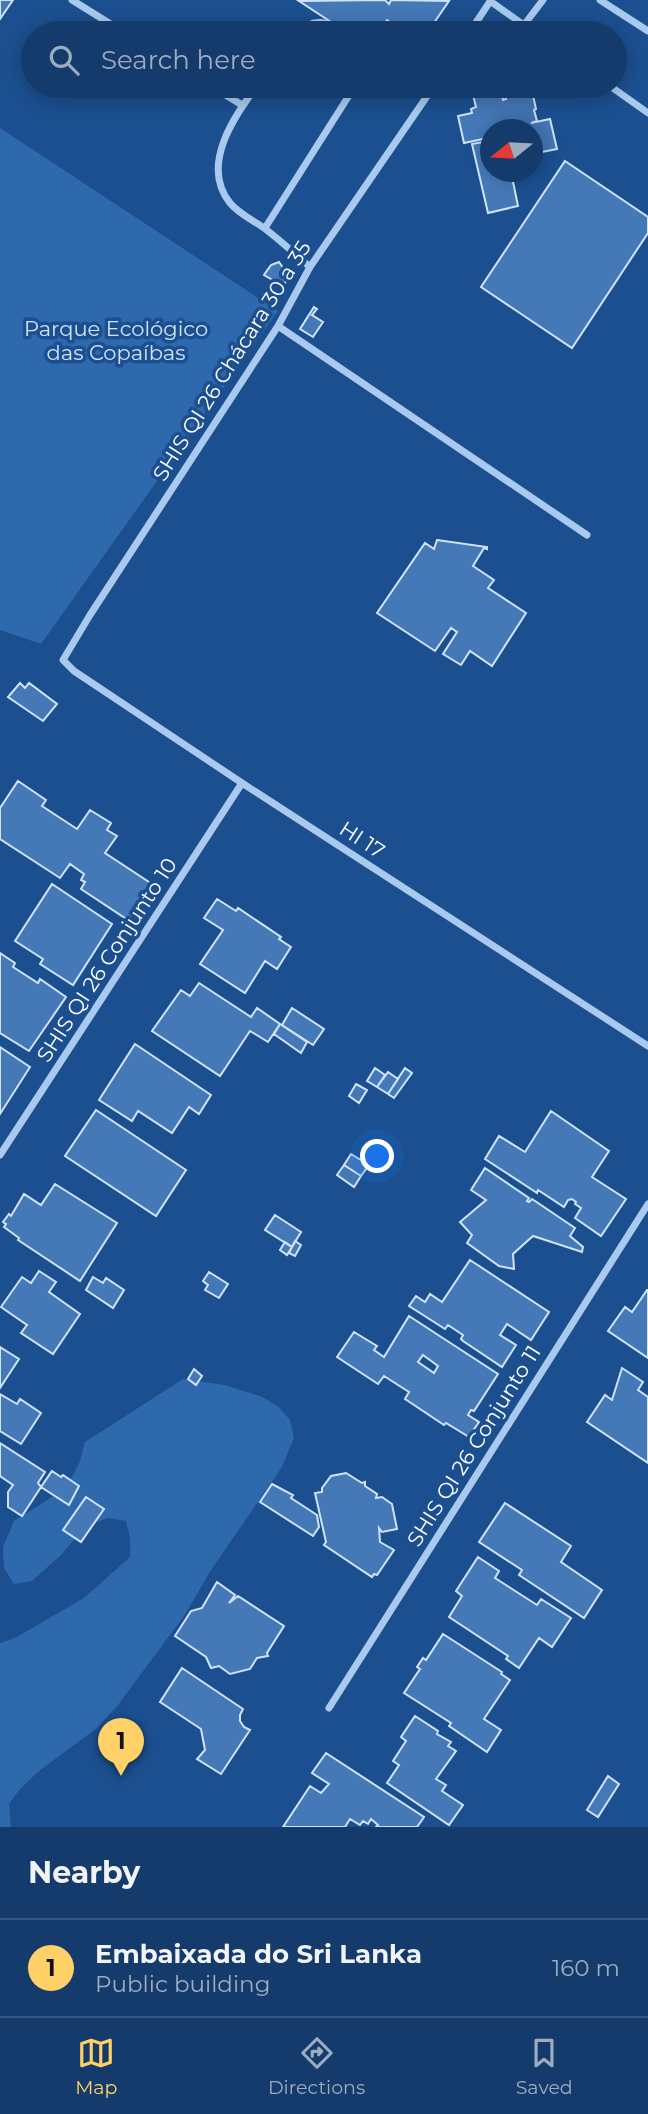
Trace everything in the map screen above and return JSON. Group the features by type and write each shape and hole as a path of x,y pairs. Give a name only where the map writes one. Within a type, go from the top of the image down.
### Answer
{"street":[{"path":"72,0 106,21"},
{"path":"527,21 542,0"},
{"path":"600,0 648,31"},
{"path":"478,21 491,1 518,21"},
{"path":"230,98 242,106"},
{"path":"248,98 226,136 217,167 222,190 236,210 265,229 310,267"},
{"path":"265,229 347,98"},
{"name":"SHIS QI 26 Chácara 30 a 35","path":"64,657 278,326 310,267 425,98"},
{"path":"627,98 648,113"},
{"path":"278,326 587,534"},
{"name":"HI 17","path":"64,657 64,663 69,667 242,783 648,1046"},
{"name":"SHIS QI 26 Conjunto 10","path":"0,1155 242,783"},
{"name":"SHIS QI 26 Conjunto 11","path":"329,1708 648,1204"}],"green space":[{"name":"Parque Ecológico das Copaíbas","path":"0,128 278,311 41,644 0,630"},
{"path":"183,1379 224,1385 260,1396 278,1406 290,1420 294,1438 282,1467 211,1570 184,1616 118,1705 97,1728 39,1771 20,1789 9,1804 11,1827 0,1827 0,1643 15,1638 84,1598 130,1557 130,1538 126,1521 108,1518 86,1526 61,1555 32,1581 14,1584 4,1568 3,1547 14,1521 57,1494 72,1477 85,1442"}],"building":[{"path":"0,0 13,0 0,19"},
{"path":"385,0 389,4 391,0 449,1 435,21 329,21 299,1"},
{"path":"474,98 534,98 536,119 480,119 480,140 464,143 458,116 472,113 471,109 476,107"},
{"path":"550,119 557,149 543,152 543,120"},
{"path":"480,143 480,178 472,144"},
{"path":"565,161 648,217 648,233 572,348 481,287"},
{"path":"481,182 513,182 518,206 488,213"},
{"path":"279,262 289,276 283,286 264,275 271,265"},
{"path":"314,307 317,309 312,315 323,322 313,337 300,329"},
{"path":"437,540 487,547 473,566 494,580 488,588 526,613 492,666 470,651 461,665 443,654 457,632 451,628 435,651 377,613 425,543 434,549"},
{"path":"20,683 25,688 29,683 57,704 43,721 8,697"},
{"path":"18,781 46,800 42,806 77,829 90,810 111,823 107,830 117,836 105,853 152,884 128,920 81,889 85,882 81,880 84,874 70,864 60,878 0,839 0,808"},
{"path":"52,884 112,924 73,985 40,964 43,959 15,941"},
{"path":"217,899 236,911 238,908 281,937 279,939 291,947 277,969 265,961 245,993 200,964 223,930 204,918"},
{"path":"0,953 15,963 13,967 38,983 40,979 66,997 29,1051 0,1033"},
{"path":"199,983 251,1017 257,1008 280,1024 268,1042 250,1031 220,1076 152,1031 181,990 190,996"},
{"path":"292,1008 324,1029 313,1045 282,1025"},
{"path":"280,1024 307,1042 301,1053 274,1034"},
{"path":"135,1044 211,1095 199,1114 189,1107 172,1133 138,1111 132,1121 99,1100"},
{"path":"0,1047 30,1067 0,1114"},
{"path":"375,1068 385,1075 377,1087 367,1081"},
{"path":"405,1068 412,1073 394,1098 388,1094"},
{"path":"388,1072 398,1079 388,1094 377,1087"},
{"path":"356,1084 367,1090 359,1103 349,1096"},
{"path":"96,1110 186,1170 156,1216 65,1156"},
{"path":"551,1111 609,1151 592,1177 626,1199 601,1236 575,1218 581,1208 572,1199 568,1200 564,1207 485,1159 499,1136 525,1152"},
{"path":"351,1154 369,1165 361,1176 344,1165"},
{"path":"344,1165 361,1176 354,1187 337,1175"},
{"path":"485,1168 529,1198 527,1201 532,1199 575,1228 570,1236 583,1247 582,1252 533,1236 513,1254 514,1269 499,1266 467,1243 472,1235 460,1222 486,1200 471,1190"},
{"path":"55,1184 117,1223 80,1281 18,1240 19,1238 4,1227 6,1224 3,1222 9,1214 11,1216 24,1194 41,1205"},
{"path":"275,1215 301,1232 292,1247 265,1230"},
{"path":"295,1241 301,1245 295,1256 289,1253"},
{"path":"285,1242 292,1247 287,1255 280,1250"},
{"path":"470,1260 549,1312 531,1340 507,1324 500,1335 516,1345 502,1367 463,1341 463,1335 448,1325 445,1329 409,1306 416,1296 425,1302 430,1294 442,1302"},
{"path":"39,1271 56,1282 49,1292 80,1314 53,1354 21,1333 27,1325 1,1307 22,1277 31,1283"},
{"path":"209,1272 228,1284 219,1298 205,1290 208,1285 203,1281"},
{"path":"93,1277 103,1283 106,1278 124,1290 113,1308 86,1290"},
{"path":"647,1290 648,1358 608,1331 625,1307 632,1312"},
{"path":"409,1316 498,1374 474,1411 471,1410 468,1415 479,1422 469,1437 446,1423 444,1425 405,1399 409,1392 384,1376 378,1384 337,1357 354,1332 377,1346 374,1350 384,1357","holes":["423,1355 438,1366 434,1373 418,1362"]},
{"path":"0,1347 19,1359 0,1388"},
{"path":"622,1368 643,1382 638,1390 648,1397 648,1463 587,1422 605,1395 612,1400"},
{"path":"194,1369 202,1376 196,1385 188,1379"},
{"path":"0,1394 17,1404 20,1399 41,1413 21,1444 0,1431"},
{"path":"0,1443 45,1472 38,1483 41,1487 22,1516 8,1507 8,1492 13,1485 0,1476"},
{"path":"52,1471 79,1486 69,1505 41,1487"},
{"path":"346,1473 362,1483 365,1482 365,1486 377,1494 376,1498 382,1497 392,1504 397,1529 382,1532 379,1528 380,1542 394,1550 377,1575 372,1577 324,1545 326,1542 315,1493 322,1492 331,1476"},
{"path":"272,1484 293,1495 291,1498 317,1515 319,1527 313,1536 260,1502"},
{"path":"86,1497 104,1509 81,1542 63,1530"},
{"path":"505,1503 571,1546 561,1562 602,1590 584,1618 519,1575 522,1570 479,1542"},
{"path":"478,1557 499,1571 495,1578 537,1605 541,1599 571,1618 552,1647 539,1638 519,1668 506,1659 508,1656 449,1617 462,1596 456,1591"},
{"path":"217,1582 235,1595 229,1603 238,1596 284,1626 267,1653 268,1656 257,1658 250,1669 230,1674 219,1666 211,1668 206,1657 175,1636 191,1611 202,1608"},
{"path":"443,1634 510,1680 484,1719 501,1730 487,1752 449,1726 451,1723 404,1693 420,1669 417,1667 423,1658 426,1660"},
{"path":"182,1668 243,1709 240,1721 250,1730 221,1774 197,1759 205,1750 201,1729 160,1702"},
{"path":"415,1716 451,1742 448,1746 456,1751 436,1779 446,1785 442,1791 463,1805 449,1825 387,1783 399,1765 393,1761 406,1741 401,1737"},
{"path":"326,1753 424,1817 417,1827 376,1827 378,1825 371,1819 368,1824 363,1821 360,1825 350,1819 345,1827 283,1827 310,1786 321,1793 329,1784 312,1773"},
{"path":"608,1776 619,1784 598,1817 587,1810"}],"place":[{"name":"Embaixada do Sri Lanka","path":"121,1776"}]}
